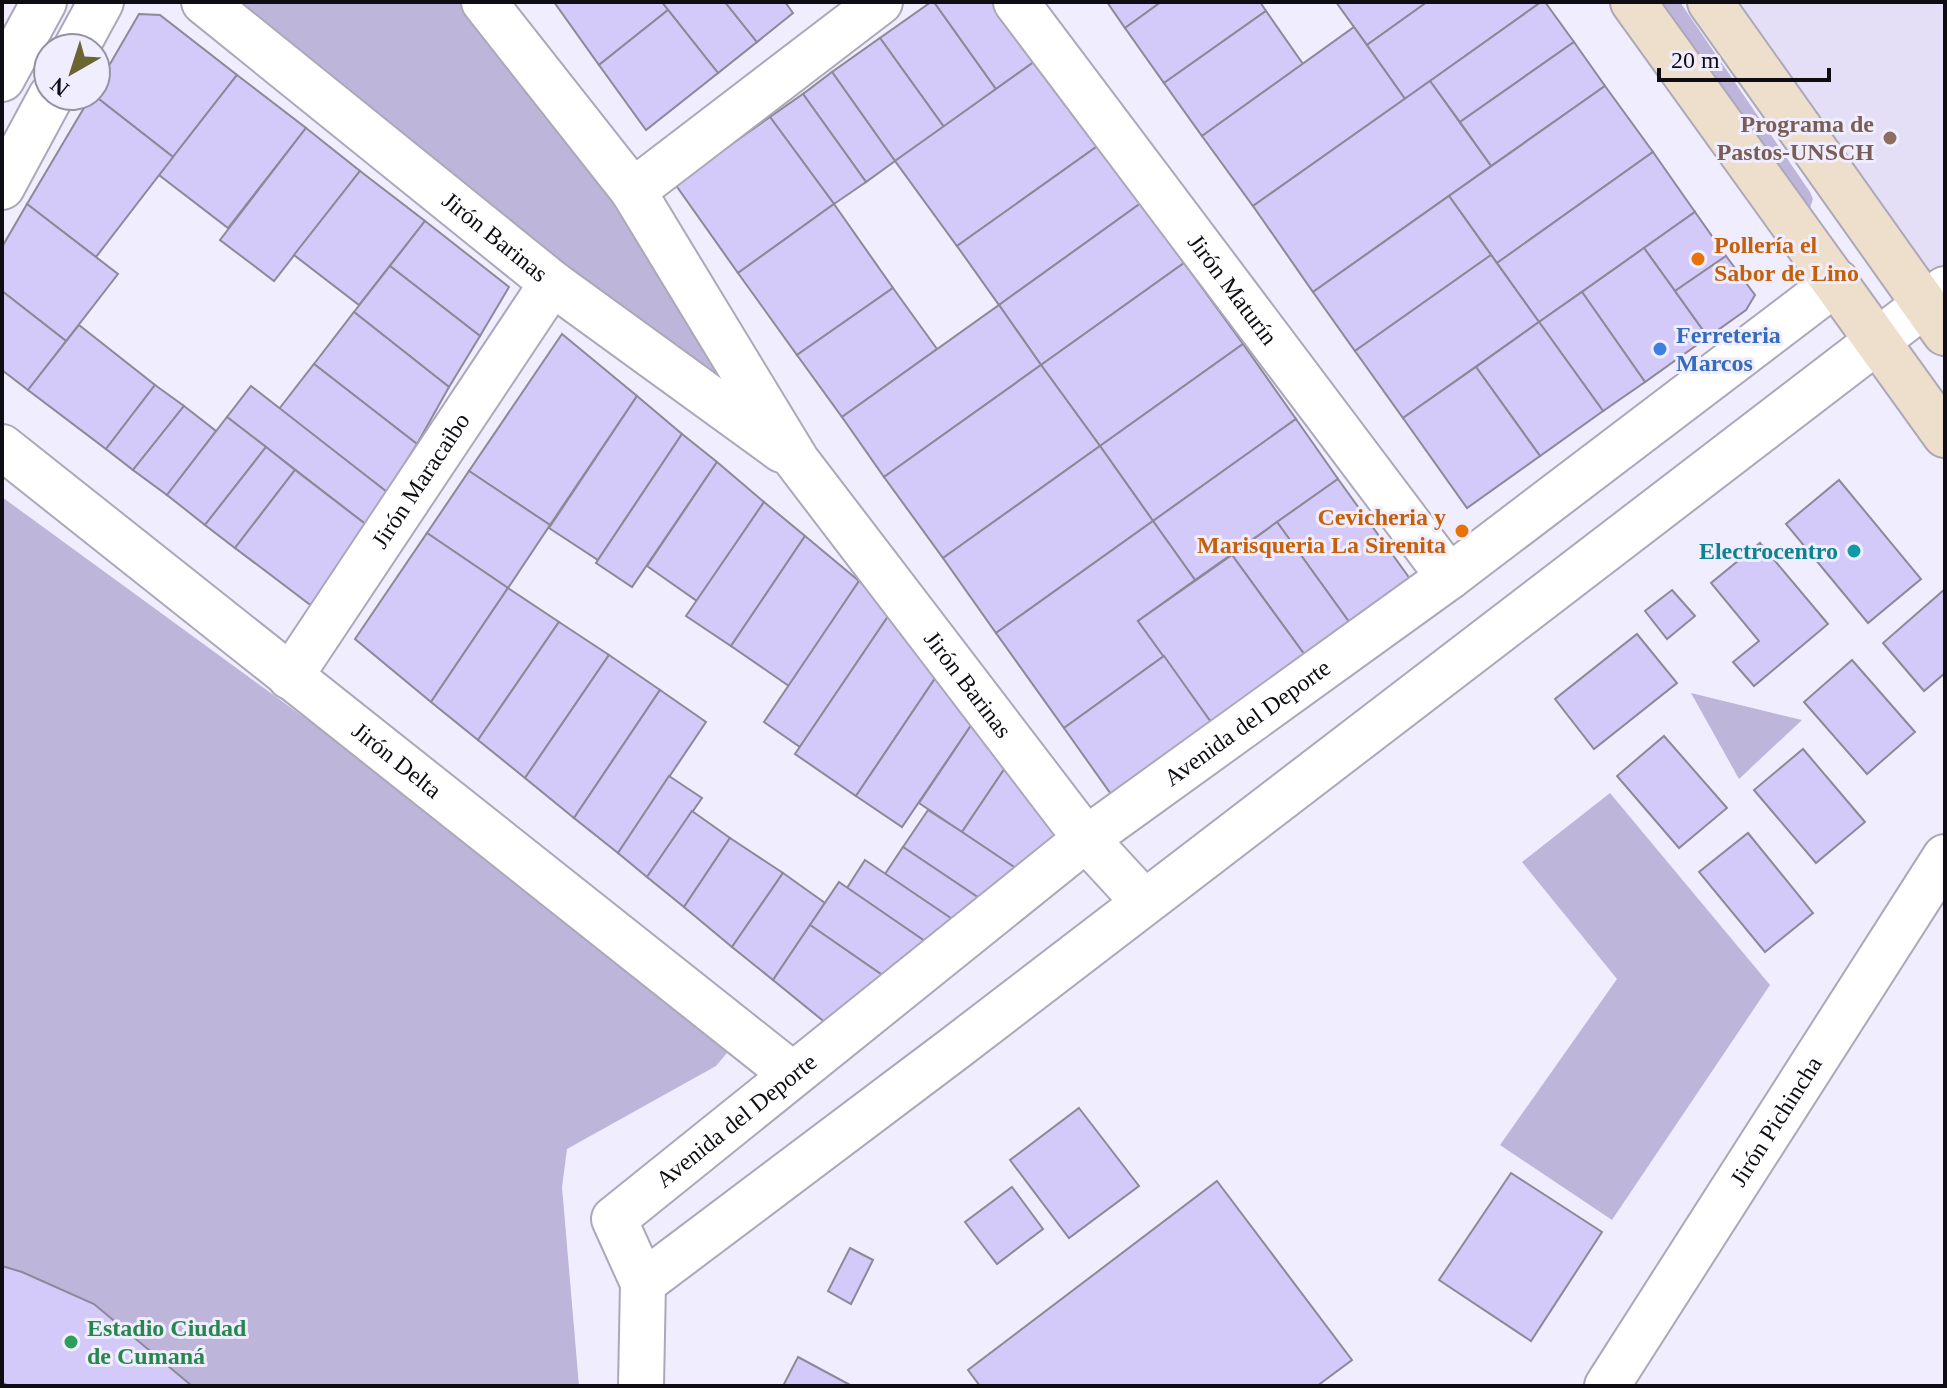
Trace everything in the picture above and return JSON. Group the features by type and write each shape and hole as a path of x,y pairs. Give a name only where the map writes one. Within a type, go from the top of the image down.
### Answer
{"street":[{"path":"2,79 44,2"},
{"path":"85,32 101,2"},
{"name":"Jirón Barinas","path":"204,2 552,283 797,461"},
{"name":"Jirón Barinas","path":"484,2 633,191 797,461 1086,839 1144,902"},
{"path":"633,191 880,2"},
{"name":"Jirón Maturín","path":"1016,2 1449,577"},
{"path":"1633,2 1945,435"},
{"path":"641,1386 643,1283 1878,340 1938,309 1883,246 1710,2"},
{"path":"2,187 42,112"},
{"name":"Avenida del Deporte","path":"643,1283 614,1219 1086,839 1449,577 1837,282"},
{"name":"Jirón Maracaibo","path":"290,677 552,283"},
{"name":"Jirón Delta","path":"2,447 792,1074"},
{"name":"Jirón Pichincha","path":"1607,1386 1945,857"}],"shaded area":[{"path":"231,2 469,2 632,222 725,355 723,390"},
{"path":"1646,2 1680,2 1810,192 1813,199 1809,211"},
{"name":"Programa de Pastos-UNSCH","path":"1738,2 1945,2 1945,273 1936,280"},
{"path":"2,497 733,1030 732,1047 716,1066 567,1149 562,1187 579,1386 2,1386"},
{"path":"1691,693 1802,720 1739,779"},
{"path":"1610,793 1770,985 1612,1220 1500,1145 1617,979 1522,862"}],"building":[{"path":"554,2 662,2 668,10 599,65"},
{"path":"662,2 725,2 757,42 718,73"},
{"path":"725,2 785,2 793,13 757,42"},
{"path":"934,2 996,89 944,127 880,38"},
{"path":"934,2 997,2 1038,59 996,89"},
{"path":"1107,2 1161,2 1125,28"},
{"path":"1161,2 1260,2 1266,11 1164,83 1125,28"},
{"path":"1336,2 1427,2 1367,45"},
{"path":"1427,2 1541,2 1405,99 1367,45"},
{"path":"1545,2 1574,42 1460,122 1430,81"},
{"path":"668,10 718,73 646,130 599,65"},
{"path":"1266,11 1303,64 1202,136 1164,83"},
{"path":"139,14 160,15 237,75 173,157 112,109 112,60"},
{"path":"1354,27 1405,99 1253,206 1202,136"},
{"path":"880,38 944,127 895,161 832,72"},
{"path":"1574,42 1605,86 1491,166 1460,122"},
{"path":"1038,59 1099,145 957,246 895,161"},
{"path":"832,72 895,161 866,182 803,94"},
{"path":"237,75 306,128 228,228 159,175"},
{"path":"1430,81 1491,166 1313,292 1253,206"},
{"path":"1605,86 1653,152 1497,263 1449,196"},
{"path":"803,94 866,182 834,204 770,117"},
{"path":"112,109 173,157 96,257 27,204 82,112 112,112"},
{"path":"770,117 834,204 738,273 675,184"},
{"path":"306,128 360,171 274,281 220,240"},
{"path":"1099,145 1141,203 999,305 957,246"},
{"path":"1653,152 1695,212 1539,322 1497,263"},
{"path":"360,171 425,221 359,305 294,255"},
{"path":"1449,196 1491,255 1355,351 1313,292"},
{"path":"1141,203 1184,263 1041,365 999,305"},
{"path":"27,204 118,274 66,341 2,291 2,247"},
{"path":"834,204 893,288 797,355 738,273"},
{"path":"1695,212 1726,256 1675,291 1644,248"},
{"path":"425,221 509,287 480,336 390,266"},
{"path":"1644,248 1708,337 1645,382 1582,292"},
{"path":"1491,255 1539,322 1403,418 1355,351"},
{"path":"1726,256 1755,295 1746,310 1708,337 1675,291"},
{"path":"1184,263 1243,344 1100,446 1041,365"},
{"path":"390,266 480,336 449,387 354,312"},
{"path":"893,288 937,349 842,417 797,355"},
{"path":"2,291 66,341 28,390 2,370"},
{"path":"1582,292 1645,382 1603,411 1539,322"},
{"path":"999,305 1041,365 884,477 842,417"},
{"path":"354,312 449,387 417,444 314,364"},
{"path":"1539,322 1603,411 1540,456 1476,367"},
{"path":"79,325 155,385 106,449 28,390"},
{"path":"562,334 637,396 550,525 469,471"},
{"path":"1243,344 1296,419 1153,521 1100,446"},
{"path":"314,364 417,444 387,492 279,409"},
{"path":"1041,365 1100,446 943,558 884,477"},
{"path":"1476,367 1540,456 1467,508 1403,418"},
{"path":"155,385 184,406 133,470 106,449"},
{"path":"251,386 387,492 368,526 227,417"},
{"path":"637,396 682,434 598,560 549,528"},
{"path":"184,406 216,431 167,495 133,470"},
{"path":"227,417 266,447 205,525 167,495"},
{"path":"1296,419 1338,479 1195,580 1153,521"},
{"path":"682,434 717,462 632,587 596,563"},
{"path":"1100,446 1153,521 996,633 943,558"},
{"path":"266,447 295,470 235,548 205,525"},
{"path":"717,462 764,502 697,601 647,566"},
{"path":"295,470 368,526 317,610 235,548"},
{"path":"469,471 550,525 508,588 427,533"},
{"path":"1338,479 1413,583 1352,626 1277,522"},
{"name":"Electrocentro","path":"1839,480 1921,579 1868,623 1786,524"},
{"path":"764,502 805,536 731,646 686,616"},
{"path":"1153,521 1195,580 1138,621 1164,656 1064,728 996,633"},
{"path":"1277,522 1352,626 1307,658 1232,555"},
{"path":"427,533 508,588 431,702 355,639"},
{"path":"805,536 859,581 789,686 731,646"},
{"path":"1760,543 1828,624 1754,686 1733,662 1759,641 1711,583"},
{"path":"1232,555 1307,658 1213,725 1138,621"},
{"path":"859,581 893,609 800,747 764,722"},
{"path":"508,588 559,622 478,740 431,702"},
{"path":"1945,589 1945,673 1924,691 1883,643"},
{"path":"1672,590 1695,616 1667,639 1645,611"},
{"path":"893,609 940,671 856,796 795,754"},
{"path":"559,622 609,655 525,778 478,740"},
{"path":"1637,634 1677,683 1594,749 1555,699"},
{"path":"609,655 660,690 574,818 525,778"},
{"path":"1164,656 1213,725 1113,797 1064,728"},
{"path":"1852,660 1915,732 1867,774 1804,702"},
{"path":"940,671 976,718 902,827 856,796"},
{"path":"660,690 706,722 618,853 574,818"},
{"path":"976,718 1009,762 962,832 919,803"},
{"path":"1664,736 1727,808 1679,848 1617,776"},
{"path":"1803,749 1865,822 1816,863 1754,790"},
{"path":"1009,762 1063,833 1026,875 962,832"},
{"path":"669,776 702,798 647,877 618,853"},
{"path":"928,810 1026,875 988,904 903,847"},
{"path":"692,811 730,838 684,907 647,877"},
{"path":"1748,833 1813,913 1765,952 1699,872"},
{"path":"730,838 783,873 732,947 684,907"},
{"path":"903,847 988,904 961,925 885,874"},
{"path":"865,860 961,925 932,946 847,888"},
{"path":"783,873 825,903 773,980 732,947"},
{"path":"839,882 932,946 888,979 810,925"},
{"path":"810,925 888,979 827,1024 773,980"},
{"path":"1079,1108 1139,1186 1069,1238 1010,1160"},
{"path":"1511,1173 1602,1232 1531,1341 1439,1280"},
{"path":"1217,1181 1352,1360 1317,1386 980,1386 968,1370"},
{"path":"1012,1187 1043,1229 997,1264 965,1222"},
{"path":"850,1248 873,1260 851,1304 828,1291"},
{"name":"Estadio Ciudad de Cumaná","path":"2,1266 94,1304 192,1386 9,1386 2,1382"},
{"path":"798,1357 852,1386 783,1386"}],"place":[{"name":"Programa de Pastos-UNSCH","path":"1890,138"},
{"name":"Pollería el Sabor de Lino","path":"1698,259"},
{"name":"Ferreteria Marcos","path":"1660,349"},
{"name":"Cevicheria y Marisqueria La Sirenita","path":"1462,531"},
{"name":"Electrocentro","path":"1854,551"},
{"name":"Estadio Ciudad de Cumaná","path":"71,1342"}]}
